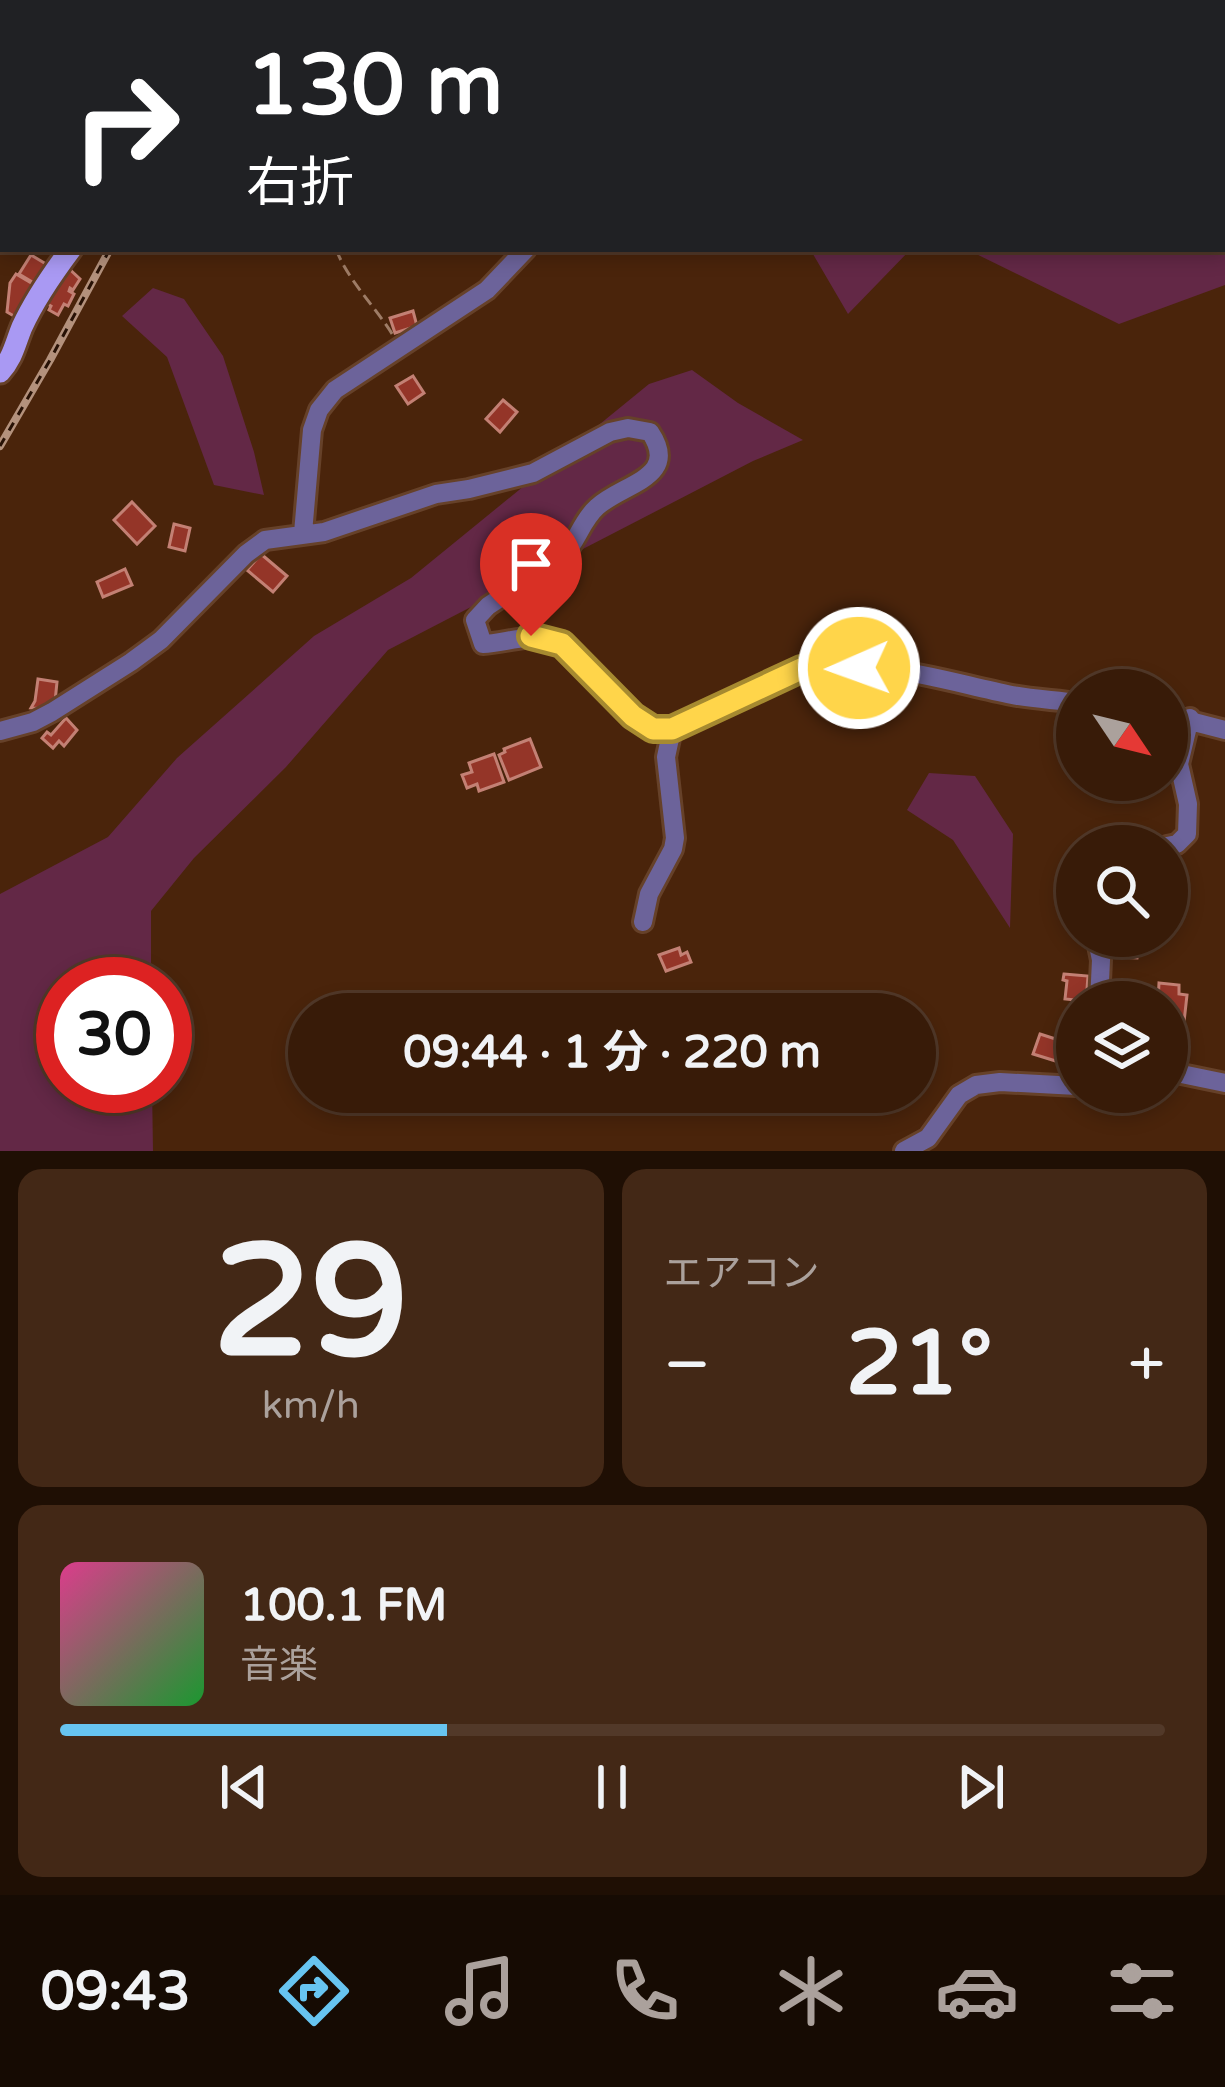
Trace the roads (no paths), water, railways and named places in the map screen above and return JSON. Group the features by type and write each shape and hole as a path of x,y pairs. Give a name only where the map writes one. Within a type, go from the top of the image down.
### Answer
{"main road":[{"path":"0,372 13,357 22,328 69,252"}],"street":[{"path":"304,533 312,430 334,390 487,290 523,252"},
{"path":"0,731 52,712 131,662 161,640 265,539 324,532 436,494 533,473 610,432 628,428 650,433 659,451 658,466 602,502 563,556 488,606 475,620 483,644 531,636 562,644 633,716 653,729 672,729 801,669 819,666 900,670 1056,701"},
{"path":"1187,825 1179,764 1190,718 1225,730"},
{"path":"643,922 656,877 675,838 666,757 672,729"},
{"path":"1188,1075 1225,1083"},
{"path":"904,1151 928,1138 959,1095 976,1085 1056,1085"}],"railway":[{"path":"0,446 108,252"}]}
